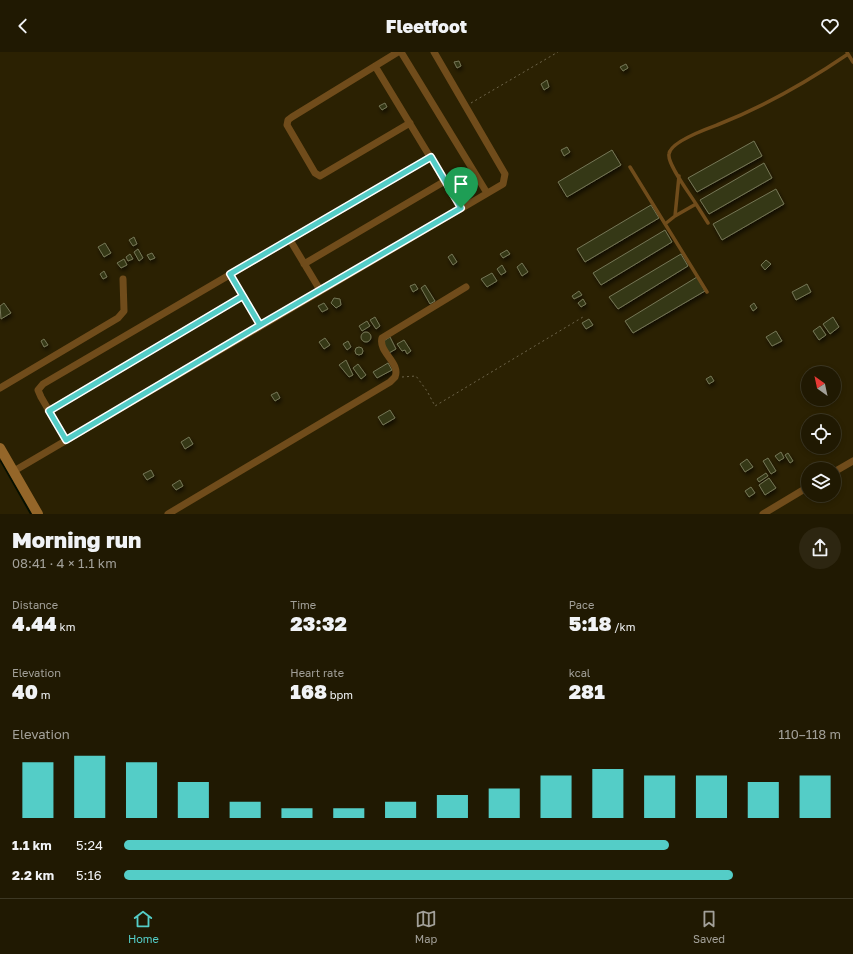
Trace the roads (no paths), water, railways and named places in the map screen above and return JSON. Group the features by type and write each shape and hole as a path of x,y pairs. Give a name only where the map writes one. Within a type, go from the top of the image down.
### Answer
{"main road":[{"path":"0,448 38,514"}],"street":[{"path":"398,52 288,120 287,126 315,173 319,176 410,123"},
{"path":"402,52 487,193"},
{"path":"14,471 260,325 503,184 505,174 434,52"},
{"path":"375,66 461,208"},
{"path":"66,440 38,390 43,384 431,157"},
{"path":"304,264 445,181"},
{"path":"290,240 320,290"},
{"path":"230,274 260,325"},
{"path":"0,388 122,314 124,305 123,279"},
{"path":"168,514 394,379 396,370 381,344 382,338 466,287"},
{"path":"49,411 243,296"},
{"path":"841,468 853,461"},
{"path":"763,514 801,492"}],"lane":[{"path":"708,223 678,176 668,156 672,147 691,136 737,117 778,96 831,66 848,53 853,62"},
{"path":"630,166 707,292"},
{"path":"675,216 678,176"},
{"path":"665,224 675,216 696,204"}],"waterway":[{"path":"1,461 31,514"}]}
